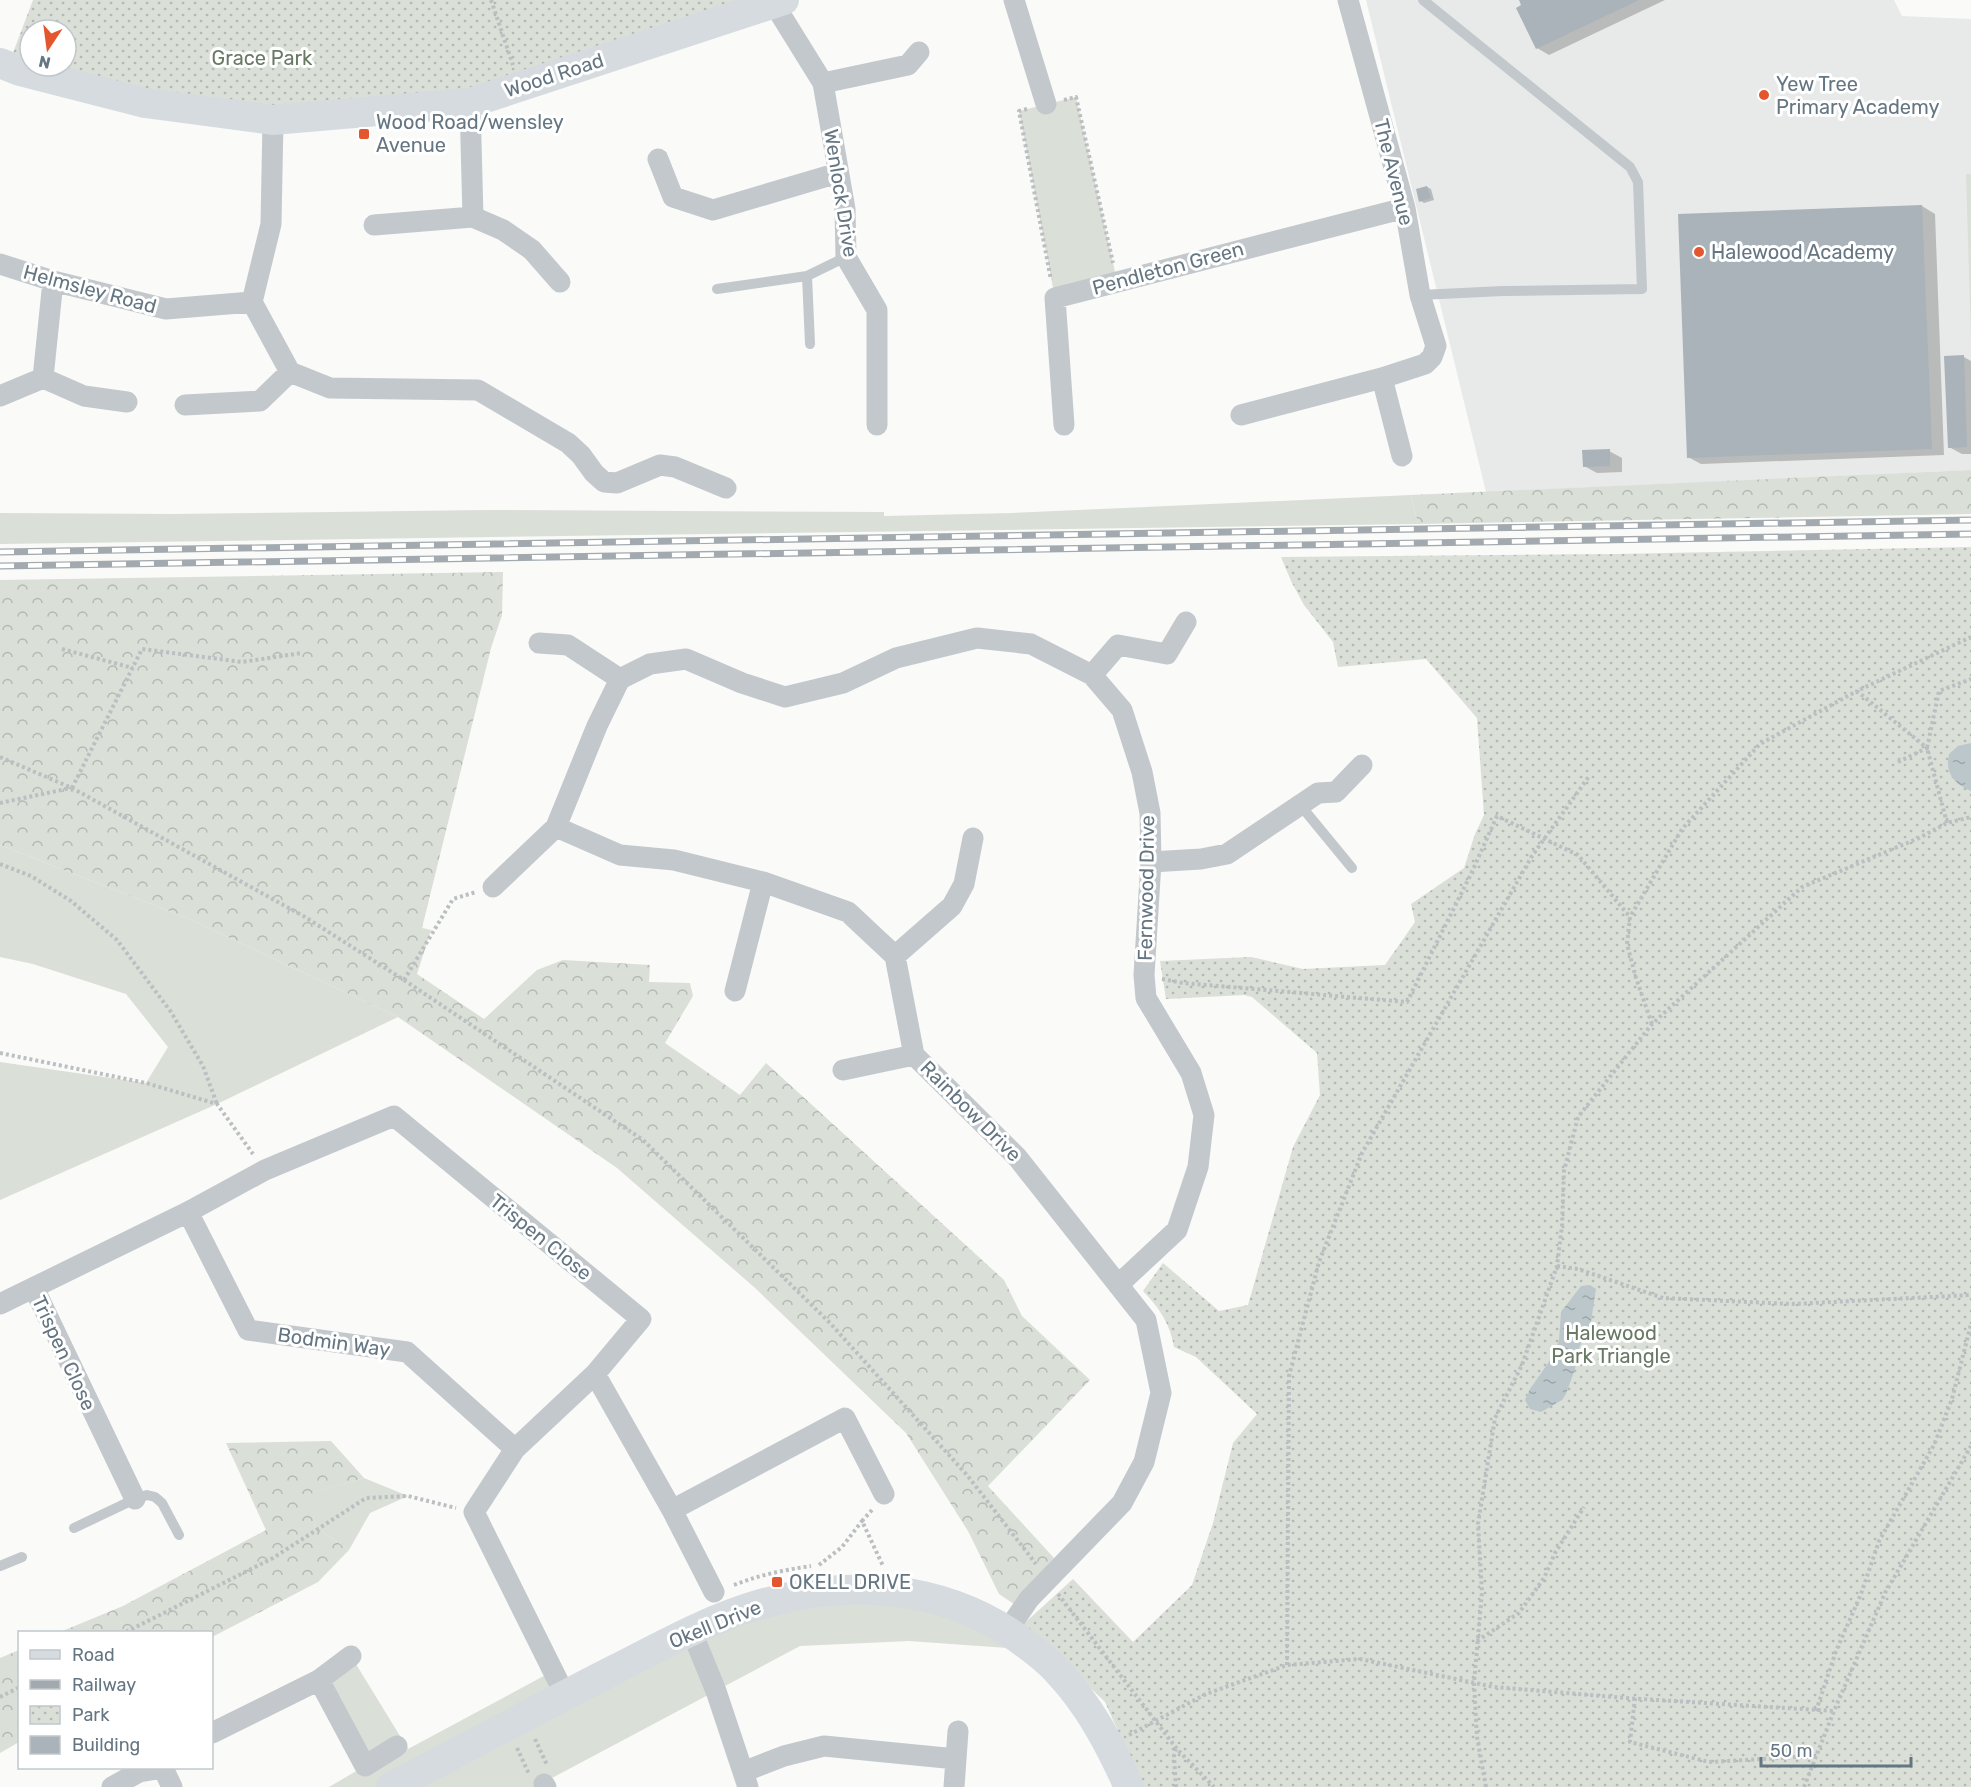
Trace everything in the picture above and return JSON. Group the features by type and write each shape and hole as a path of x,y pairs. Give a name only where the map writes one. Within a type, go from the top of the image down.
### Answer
{"street":[{"path":"1014,0 1046,104"},
{"name":"The Avenue","path":"1348,0 1405,208 1420,295 1436,346 1432,357 1425,364 1382,378"},
{"name":"Wood Road","path":"0,63 20,71 144,104 273,120 470,103 779,2"},
{"name":"Wenlock Drive","path":"779,2 824,83 845,209 846,256 877,310 877,425"},
{"path":"824,83 908,65 919,52"},
{"path":"470,103 473,217"},
{"path":"273,120 271,224 252,302 290,372 330,388 478,390 568,443 604,482 617,483 660,465 675,467 726,488"},
{"path":"658,159 673,197 713,210 838,173"},
{"name":"Pendleton Green","path":"1055,298 1405,208"},
{"path":"374,225 473,217 503,230 532,250 560,282"},
{"name":"Helmsley Road","path":"0,264 53,281 166,309 252,302"},
{"path":"43,378 53,281"},
{"path":"1055,298 1064,425"},
{"path":"185,405 260,401 290,372"},
{"path":"0,396 43,378 84,396 127,402"},
{"path":"1241,415 1382,378 1402,456"},
{"path":"1092,675 1118,645 1167,654 1186,622"},
{"name":"Fernwood Drive","path":"620,680 650,664 686,659 742,683 785,697 843,682 896,658 977,638 1031,644 1092,675 1122,710 1142,772 1150,813 1151,862 1144,975 1146,998 1191,1073 1204,1115 1198,1167 1177,1230 1118,1285"},
{"path":"493,886 556,827 597,726 620,680 568,645 539,643"},
{"path":"1151,862 1201,859 1227,854 1318,793 1336,792 1362,765"},
{"path":"556,827 620,855 674,860 763,882 848,912 895,956 952,906 964,884 974,838"},
{"path":"735,991 763,882"},
{"name":"Rainbow Drive","path":"895,956 914,1055 1017,1156 1146,1320 1161,1393 1144,1462 1122,1503 1029,1599 1007,1631"},
{"path":"843,1070 914,1055"},
{"name":"Trispen Close","path":"0,1304 188,1212 265,1170 394,1116 641,1318 595,1374 515,1449 474,1512"},
{"name":"Bodmin Way","path":"188,1212 248,1330 407,1352 515,1449"},
{"name":"Trispen Close","path":"34,1288 135,1499"},
{"path":"595,1374 672,1510 714,1592"},
{"path":"672,1510 844,1418 884,1494"},
{"path":"474,1512 566,1695"},
{"name":"Okell Drive","path":"391,1787 691,1630 761,1604 803,1594 843,1589 880,1589 918,1594 951,1603 1007,1631 1034,1650 1058,1671 1079,1696 1102,1730 1129,1787"},
{"path":"691,1630 716,1691 746,1780 784,1756 824,1746 956,1759"},
{"path":"213,1733 319,1680 351,1656"},
{"path":"319,1680 365,1766 397,1746"},
{"path":"954,1787 958,1731"},
{"path":"112,1787 139,1772 157,1769"},
{"path":"163,1769 172,1787"}],"lane":[{"path":"1420,295 1642,289 1638,182 1630,167 1423,0"},
{"path":"717,290 807,276 846,256"},
{"path":"807,276 810,344"},
{"path":"1300,806 1353,868"},
{"path":"74,1528 147,1495 162,1503 179,1535"},
{"path":"0,1566 21,1557"}],"path":[{"path":"491,0 520,86"},
{"path":"1055,298 1019,111 1076,97 1117,281"},
{"path":"1652,1023 1627,944 1630,917 1682,829 1760,744 1857,691 1971,637"},
{"path":"62,649 133,668"},
{"path":"72,788 142,649 242,662 302,653"},
{"path":"1947,823 1927,748 1939,691 1971,679"},
{"path":"1857,691 1927,748"},
{"path":"1898,762 1927,748"},
{"path":"0,757 72,788 304,917 643,1140 830,1323 967,1475 1176,1749 1214,1787"},
{"path":"1287,1665 1288,1376 1319,1262 1362,1153 1532,856 1590,775"},
{"path":"0,803 72,788"},
{"path":"1183,983 1407,1002 1471,874 1497,816 1578,855 1630,917"},
{"path":"1486,1787 1477,1737 1474,1683 1482,1592 1478,1524 1495,1418 1522,1365 1557,1266 1562,1226 1564,1171 1578,1117 1652,1023 1802,887 1919,838 1947,823 1971,817"},
{"path":"0,864 31,876 71,901 117,939 171,1012 203,1066 217,1104 265,1170"},
{"path":"404,981 453,899 493,886"},
{"path":"0,1053 146,1083 217,1104"},
{"path":"1557,1266 1578,1269 1663,1298 1792,1304 1971,1295"},
{"path":"1816,1712 1836,1651 1861,1594 1879,1541 1937,1436 1952,1399 1971,1324"},
{"path":"1804,1787 1885,1593 1971,1446"},
{"path":"819,1565 842,1547 884,1494"},
{"path":"128,1631 273,1558 366,1498 408,1496 474,1512"},
{"path":"1476,1641 1519,1613 1544,1578 1555,1553 1584,1507"},
{"path":"862,1521 885,1569"},
{"path":"1155,1720 1206,1694 1287,1665 1360,1659 1494,1687 1816,1712 1834,1711"},
{"path":"0,1697 18,1688"},
{"path":"1635,1698 1630,1742 1708,1762 1816,1756"},
{"path":"516,1721 553,1779 540,1783 516,1721"},
{"path":"1176,1749 1174,1756 1176,1787"}],"shaded area":[{"name":"Halewood Academy","path":"1366,0 1894,0 1902,16 1971,19 1971,470 1486,492"}],"green space":[{"name":"Grace Park","path":"33,0 780,0 489,96 253,117 66,78 78,78 78,18 26,18"},
{"name":"Grace Park","path":"18,40 18,68 8,66"},
{"path":"1076,97 1117,281 1055,298 1019,111"},
{"path":"1966,174 1971,174 1971,338"},
{"path":"1971,470 1971,514 1418,524 1411,495"},
{"path":"1411,495 1418,524 0,544 0,513 172,514 487,510 884,512 884,516 1013,513"},
{"name":"Halewood Park Triangle","path":"1971,547 1971,1787 1143,1787 1105,1702 1069,1667 1018,1629 1073,1579 1133,1642 1192,1585 1213,1523 1233,1443 1257,1414 1196,1357 1174,1347 1163,1316 1143,1291 1163,1263 1219,1311 1248,1305 1293,1147 1320,1095 1317,1053 1252,997 1244,995 1166,999 1160,961 1251,957 1303,969 1385,965 1415,922 1411,904 1464,868 1484,815 1477,718 1426,659 1338,667 1333,642 1304,605 1281,557 1617,554"},
{"path":"503,572 502,615 491,648 422,928 431,930 417,974 484,1019 537,970 563,960 650,965 649,982 690,983 693,996 665,1043 740,1095 766,1063 1004,1280 1022,1316 1090,1380 988,1486 1054,1558 1014,1604 999,1594 968,1531 906,1433 754,1287 617,1168 398,1017 187,918 0,845 0,580"},
{"path":"0,845 187,918 398,1017 217,1104 0,1200 0,1062 146,1083 168,1047 126,994 33,964 0,957"},
{"path":"331,1441 364,1478 310,1494 315,1527 349,1550 318,1582 213,1636 213,1631 62,1631 123,1606 266,1530 226,1443"},
{"path":"364,1478 408,1496 370,1513 349,1550 315,1527 309,1494"},
{"path":"803,1594 918,1594 1034,1650 909,1641 800,1646 535,1787 329,1787 365,1766 319,1680 351,1656 408,1749 553,1671 565,1695"},
{"path":"18,1650 18,1743 0,1753 0,1658"}],"water":[{"path":"1971,743 1971,791 1955,781 1949,772 1948,761 1949,754 1958,746"},
{"path":"1590,1285 1596,1289 1591,1322 1579,1348 1575,1369 1566,1394 1562,1400 1541,1412 1530,1409 1525,1400 1551,1359 1559,1341 1561,1312 1581,1286"}],"building":[{"path":"1519,0 1639,0 1536,49 1516,8 1521,5"},
{"path":"1427,186 1431,198 1419,202 1416,189"},
{"path":"1922,205 1932,449 1687,458 1678,214"},
{"path":"1964,355 1967,447 1948,448 1944,356"},
{"path":"1610,449 1610,466 1583,467 1582,450"}],"railway":[{"path":"0,552 1971,520"},
{"path":"0,566 1971,534"}],"place":[{"name":"Yew Tree Primary Academy","path":"1764,95"},
{"name":"Wood Road/wensley Avenue","path":"364,134"},
{"name":"Halewood Academy","path":"1699,252"},
{"name":"OKELL DRIVE","path":"777,1582"}]}
